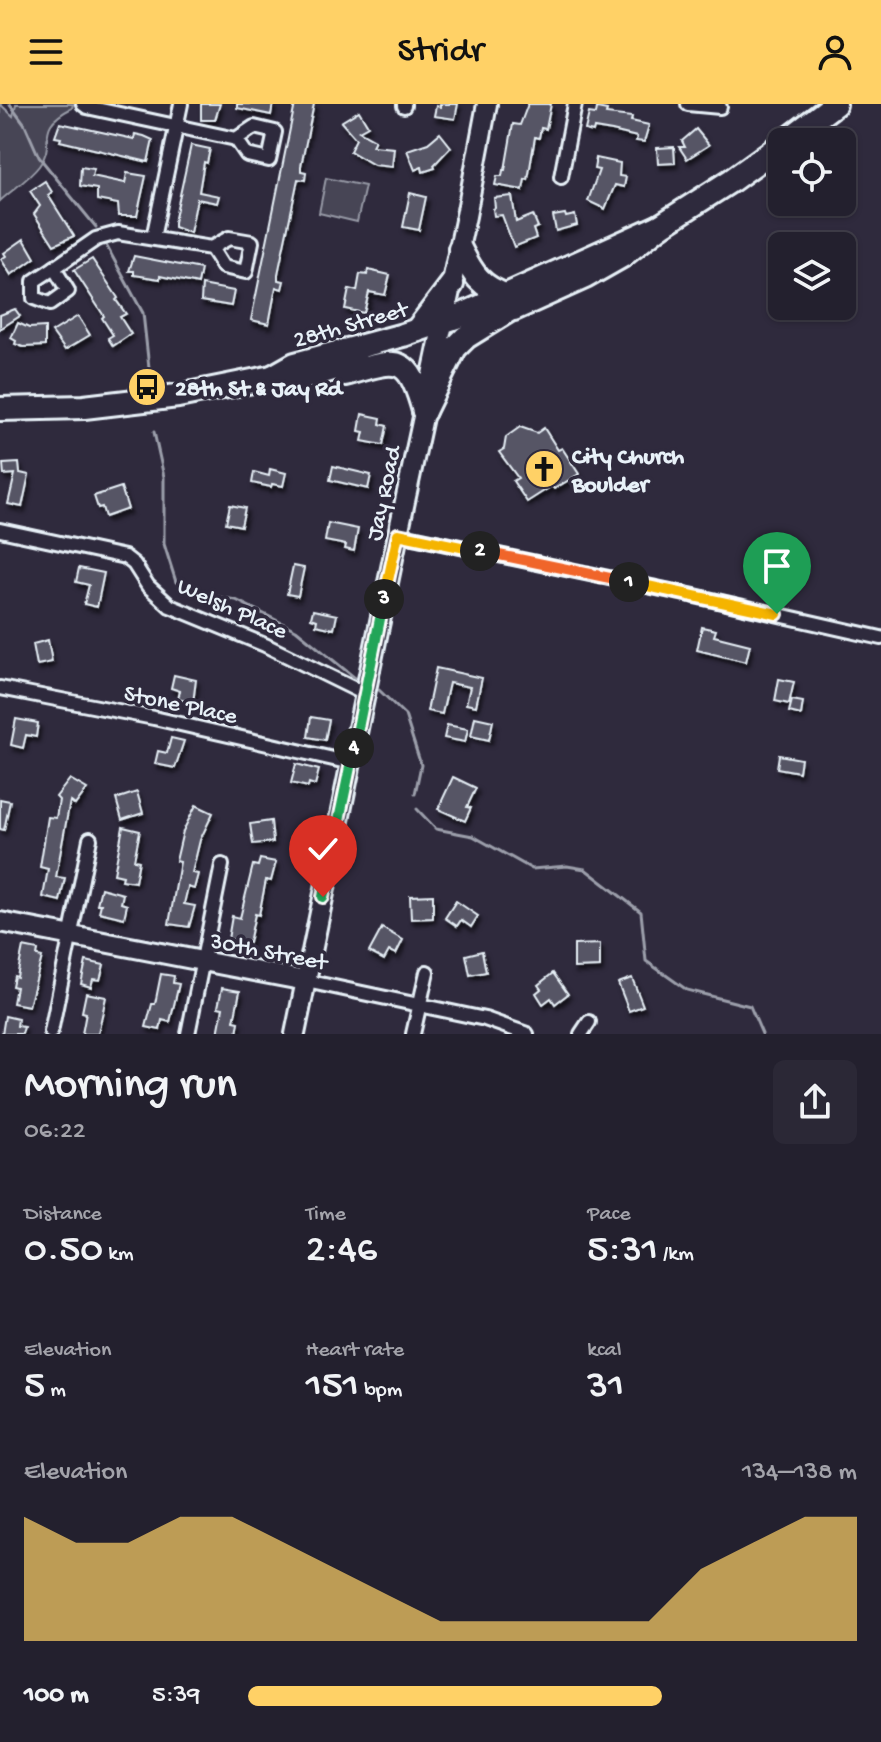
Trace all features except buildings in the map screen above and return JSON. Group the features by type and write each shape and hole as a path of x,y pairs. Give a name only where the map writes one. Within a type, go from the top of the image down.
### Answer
{"highway":[{"path":"803,128 835,104"},
{"path":"442,329 508,303 615,244 660,226 768,154"},
{"path":"460,249 478,281 508,303"},
{"path":"416,331 452,284"},
{"path":"424,411 455,348 508,303"},
{"name":"28th Street","path":"0,409 72,408 218,390 272,377 295,364 416,331 442,329"},
{"name":"28th Street","path":"272,377 297,380 442,329"},
{"path":"297,380 319,381 387,362 397,364 416,381 424,411"}],"street":[{"path":"83,104 87,107 120,109 176,128 236,139"},
{"path":"153,238 181,104"},
{"name":"Jay Road","path":"295,1034 460,249 487,104"},
{"path":"561,177 575,104"},
{"path":"688,104 720,107"},
{"path":"54,268 107,234 118,233 211,248"},
{"name":"Welsh Place","path":"0,530 125,557 134,564 148,586 170,606 265,645 365,694"},
{"path":"398,534 881,638"},
{"name":"Stone Place","path":"0,688 154,718 351,763"},
{"path":"51,1032 90,839"},
{"path":"188,1034 222,865"},
{"name":"30th Street","path":"0,922 306,981 500,1023 527,1034"},
{"path":"413,1034 427,972"},
{"path":"581,1034 589,1022"}],"shaded area":[{"path":"0,104 13,116 16,104 73,104 49,129 47,149 39,166 0,201"},
{"path":"326,178 365,186 357,222 319,213"}],"waterway":[{"path":"10,104 24,123 39,157 96,227"},
{"path":"106,245 143,313 150,377"},
{"path":"154,432 164,477 164,544 176,582 189,592 236,600 296,630 355,678"},
{"path":"379,690 405,715 421,765 415,794"},
{"path":"417,809 436,829 473,836 532,869 567,866 585,869 641,912 646,961 687,990 750,1006 762,1034"}],"place":[{"name":"28th St & Jay Rd","path":"147,387"},
{"name":"City Church Boulder","path":"544,469"}],"route":[{"path":"323,897 398,534 777,614"}]}
